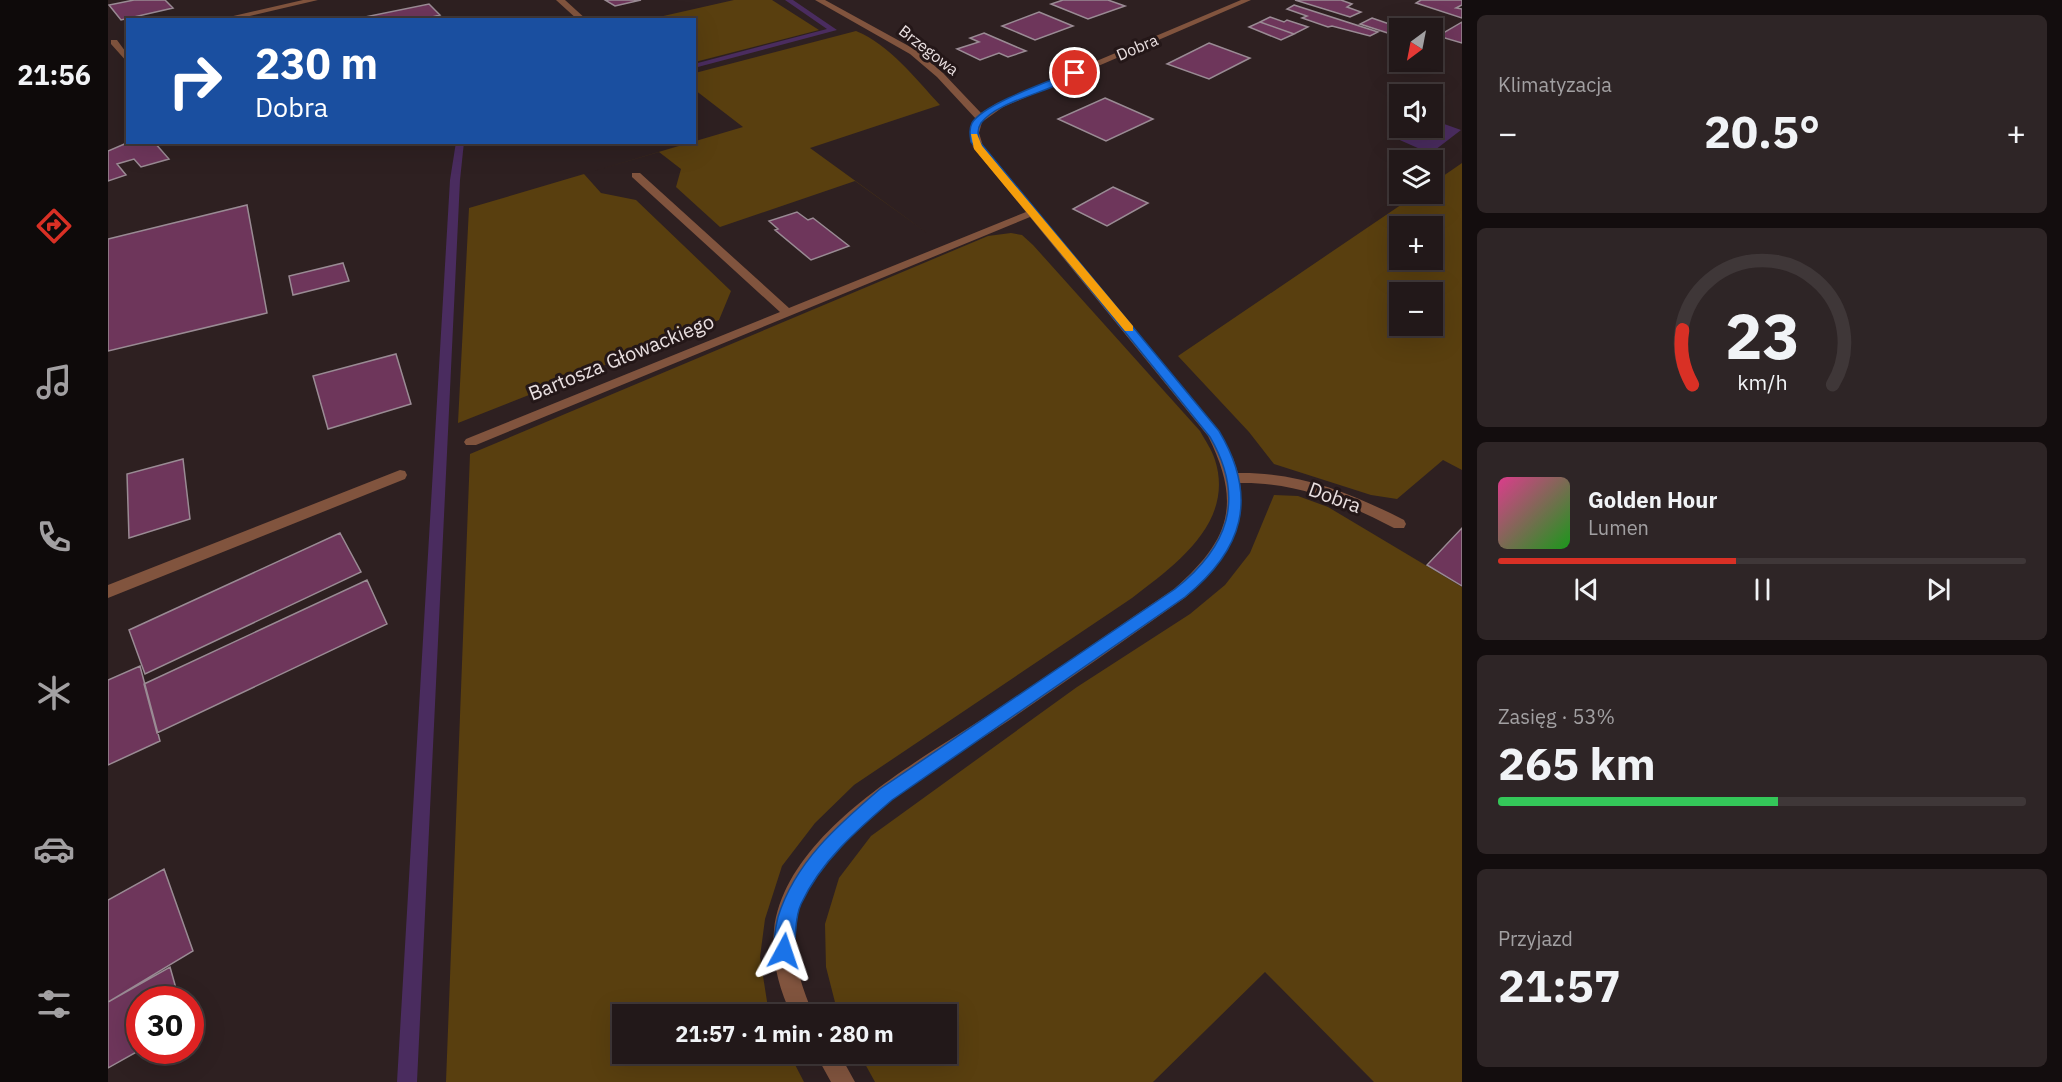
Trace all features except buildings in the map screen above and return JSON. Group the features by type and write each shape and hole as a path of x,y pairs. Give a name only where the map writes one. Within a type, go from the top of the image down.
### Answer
{"street":[{"path":"229,18 314,0"},
{"path":"560,0 581,18"},
{"name":"Brzegowa","path":"819,0 886,35 914,53 956,91 980,118"},
{"name":"Dobra","path":"980,118 1000,105 1245,0"},
{"path":"111,42 126,39"},
{"path":"111,42 126,59"},
{"path":"797,1004 786,972 784,927 792,901 814,864 831,843 886,795 1180,593 1203,574 1219,554 1233,521 1235,496 1233,478 1222,448 1203,418 978,147 974,132 980,118"},
{"path":"636,175 787,312"},
{"name":"Bartosza Głowackiego","path":"471,442 1032,213"},
{"path":"108,592 400,476"},
{"name":"Dobra","path":"1233,478 1276,479 1311,486 1339,496 1399,524"},
{"path":"833,1064 844,1082"}],"shaded area":[{"path":"734,0 772,0 819,30 696,62 696,18 654,18"},
{"path":"856,31 891,53 940,105 810,148 930,235 855,181 720,227 676,187 681,169 659,152 686,144 696,144 696,141 743,127 696,91 696,73"},
{"path":"1443,124 1461,130 1435,150 1420,149 1395,138 1443,138"},
{"path":"1462,163 1462,470 1443,460 1397,499 1371,495 1274,464 1249,432 1178,356 1402,204 1443,204 1443,176"},
{"path":"584,174 601,193 636,200 731,291 719,320 458,423 469,208"},
{"path":"1011,233 1022,235 1033,245 1200,431 1214,456 1219,483 1217,504 1209,523 1182,556 1132,598 854,785 815,823 782,866 765,919 760,957 767,1004 612,1004 612,1064 795,1064 804,1082 446,1082 470,454 988,236"},
{"path":"1274,495 1298,496 1328,507 1462,587 1462,1082 1374,1082 1265,972 1153,1082 875,1082 865,1064 957,1064 957,1004 835,1004 826,967 825,924 839,878 871,836 1077,687 1190,614 1225,585 1250,553"}],"waterway":[{"path":"696,65 833,30 788,0"},
{"path":"407,1082 455,180 460,144"}],"slow traffic":[{"path":"974,136 978,147 1129,329"}],"route":[{"path":"784,951 784,927 792,901 814,864 831,843 886,795 1180,593 1203,574 1219,554 1228,537 1235,508 1234,482 1222,448 1214,434 975,142 974,127 990,110 1075,73"}]}
